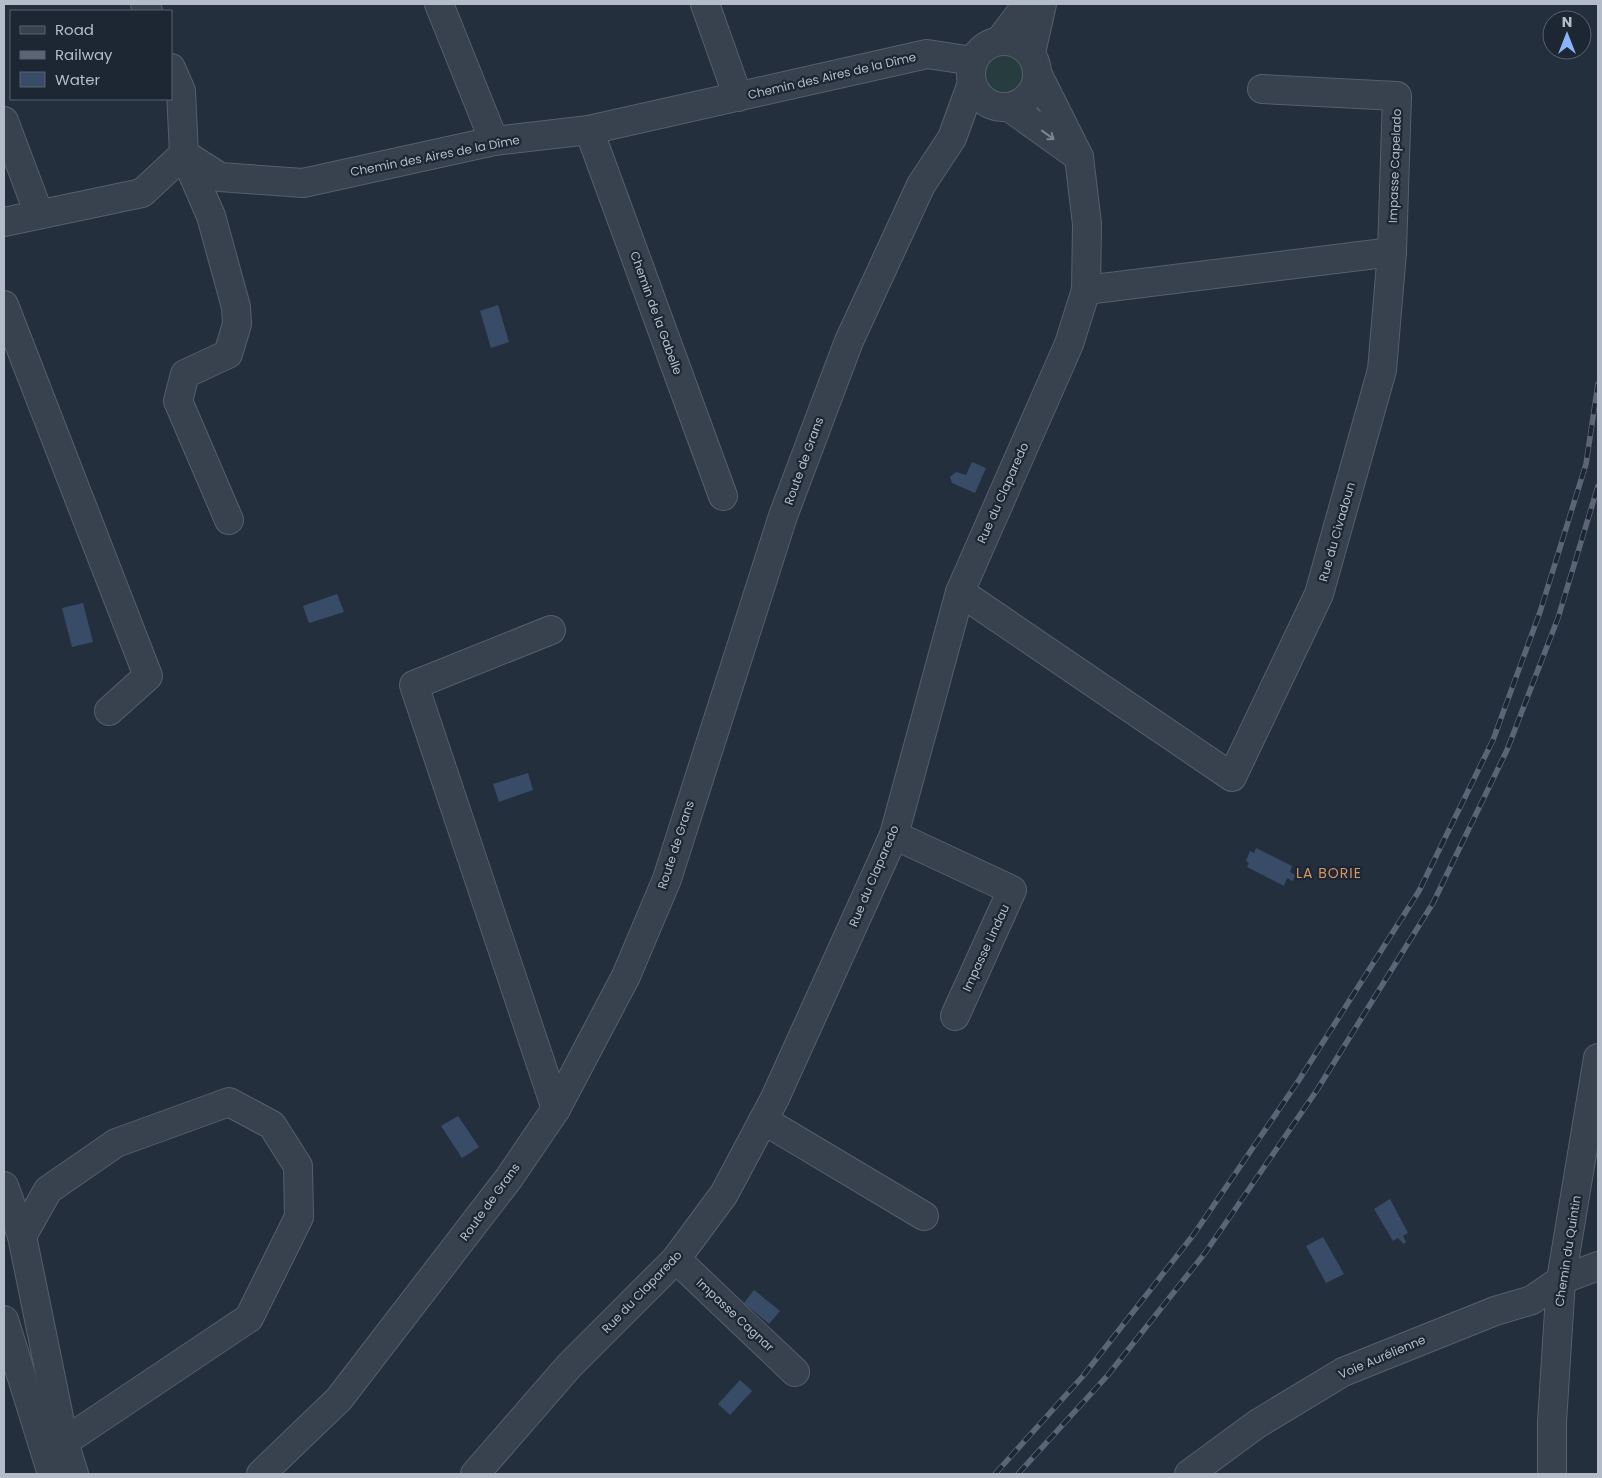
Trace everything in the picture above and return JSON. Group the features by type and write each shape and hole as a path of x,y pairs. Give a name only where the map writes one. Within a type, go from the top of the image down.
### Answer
{"street":[{"path":"439,4 494,141"},
{"path":"705,4 738,97"},
{"path":"1000,40 1022,11 1031,4"},
{"path":"1003,107 1020,104 1035,87 1035,64 1042,4"},
{"path":"1035,64 1022,46 1012,41 1000,40 989,44 980,51 973,72 978,94 986,102 1003,107 1079,157"},
{"name":"Chemin des Aires de la Dîme","path":"184,154 220,177 303,183 494,141 589,130 927,54 973,72"},
{"name":"Rue du Claparedo","path":"475,1474 570,1366 676,1259 724,1194 775,1098 894,835 960,592 1069,344 1086,290 1087,224 1079,157 1035,64"},
{"path":"172,71 180,91 184,154 211,216 236,308 237,324 228,354 185,374 178,401 229,520"},
{"name":"Route de Grans","path":"261,1474 339,1399 509,1178 556,1109 626,976 667,879 783,516 849,341 921,185 952,138 973,72"},
{"name":"Impasse Capelado","path":"1262,89 1397,96 1392,252"},
{"name":"Route de Grans","path":"952,138 1003,107"},
{"path":"4,121 39,214"},
{"name":"Chemin de la Gabelle","path":"589,130 723,496"},
{"path":"4,222 142,193 184,154"},
{"path":"1086,290 1392,252"},
{"name":"Rue du Civadoun","path":"960,592 1232,777 1319,594 1382,370 1392,252"},
{"path":"4,305 148,676 108,711"},
{"path":"551,630 414,685 556,1109"},
{"name":"Impasse Lindau","path":"894,835 1012,890 955,1016"},
{"name":"Chemin du Quintin","path":"1552,1474 1552,1422 1561,1280 1598,1058"},
{"path":"22,1236 48,1190 116,1143 229,1102 272,1125 298,1166 299,1217 249,1318 64,1442"},
{"path":"763,1120 924,1216"},
{"path":"4,1186 22,1236 64,1442 74,1474"},
{"name":"Impasse Cagnar","path":"676,1259 795,1372"},
{"name":"Voie Aurélienne","path":"1189,1474 1258,1424 1343,1372 1495,1310 1532,1300 1561,1280 1598,1266"},
{"path":"4,1320 52,1474"}],"green space":[{"path":"1003,54 1015,58 1021,64 1025,76 1021,88 1015,94 1003,98 991,94 985,88 981,76 985,64 991,58"}],"water":[{"path":"498,305 509,342 491,348 480,311"},
{"path":"972,462 986,468 975,493 952,483 950,477 956,472 966,475"},
{"path":"337,594 344,612 309,623 303,606"},
{"path":"83,603 93,642 72,647 62,608"},
{"path":"528,773 533,790 499,802 493,784"},
{"path":"1256,848 1292,866 1290,872 1295,875 1293,881 1287,878 1284,886 1247,867 1249,863 1246,861 1250,851 1254,853"},
{"path":"458,1116 479,1147 462,1158 441,1126"},
{"path":"1390,1199 1408,1233 1403,1236 1406,1242 1404,1244 1398,1238 1393,1241 1374,1209"},
{"path":"1323,1237 1344,1274 1326,1283 1306,1246"},
{"path":"754,1290 780,1311 769,1324 744,1303"},
{"path":"740,1380 752,1391 730,1415 718,1404"}],"railway":[{"path":"995,1474 1083,1376 1194,1234 1299,1080 1419,891 1493,740 1540,612 1586,464 1598,384"},
{"path":"1018,1474 1108,1375 1205,1253 1317,1090 1433,903 1507,750 1558,618 1598,486"}],"district":[{"name":"LA BORIE","path":"1329,873"}]}
